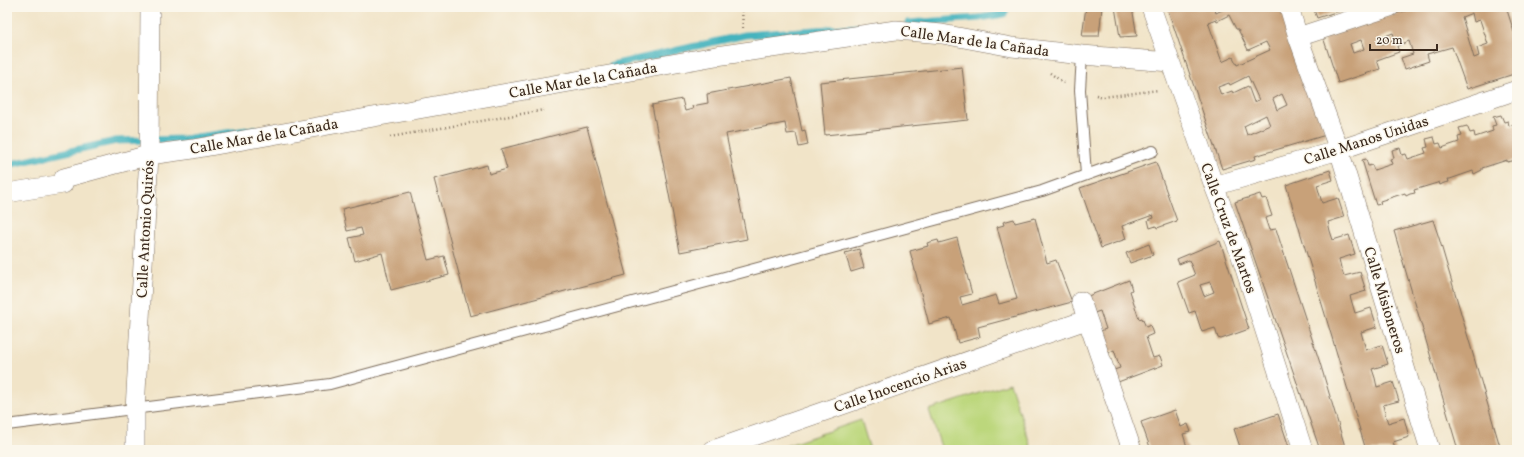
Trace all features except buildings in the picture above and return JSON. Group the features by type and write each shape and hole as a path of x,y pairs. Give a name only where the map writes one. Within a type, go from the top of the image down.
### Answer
{"street":[{"name":"Calle Antonio Quirós","path":"136,450 135,410 149,153 150,7"},
{"name":"Calle Cruz de Martos","path":"1151,7 1214,186 1240,253 1303,450"},
{"name":"Calle Misioneros","path":"1289,7 1298,37 1339,150 1430,450"},
{"path":"1298,37 1390,7"},
{"name":"Calle Mar de la Cañada","path":"7,193 63,184 64,178 149,153 208,146 716,56 874,32 896,30 942,34 1012,47 1082,55 1170,62"},
{"name":"Calle Manos Unidas","path":"1214,186 1339,150 1517,90"},
{"path":"1081,301 1086,320 1132,450"},
{"name":"Calle Inocencio Arias","path":"713,450 1086,320"}],"lane":[{"path":"1082,55 1080,90 1086,175"},
{"path":"7,425 135,410 330,384 1034,193 1153,151"}],"path":[{"path":"742,7 743,24"},
{"path":"1050,72 1062,82 1102,97 1160,89 1147,60"},
{"path":"387,138 549,109"}],"green space":[{"path":"1010,383 1032,450 942,450 929,410"},
{"path":"861,420 870,450 774,450"}],"waterway":[{"path":"908,23 979,18 1004,14 1007,7"},
{"path":"612,65 745,35 858,27"},
{"path":"7,165 116,141 183,139 255,129"}]}
